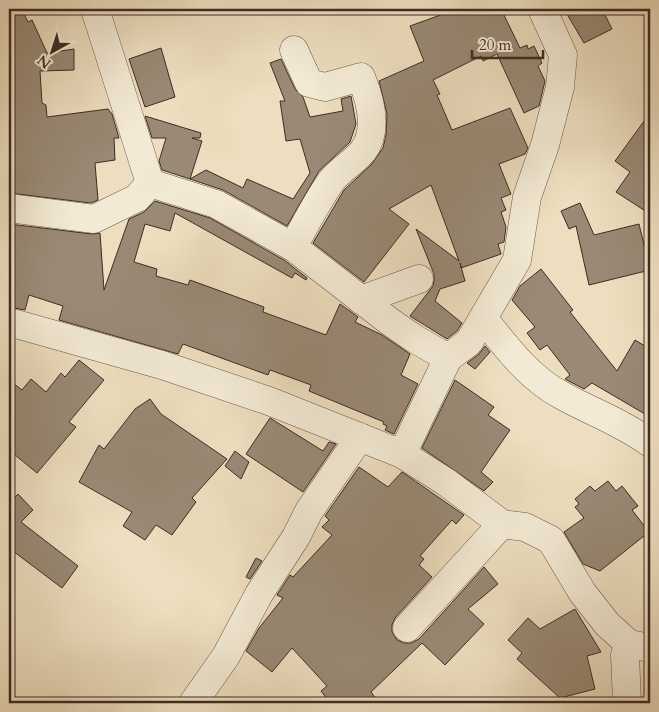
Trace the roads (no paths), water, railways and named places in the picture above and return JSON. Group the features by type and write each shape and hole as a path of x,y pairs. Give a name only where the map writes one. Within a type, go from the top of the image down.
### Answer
{"street":[{"path":"95,9 150,183"},
{"path":"402,454 448,358 469,342 517,260 527,197 545,144 560,86 563,55 542,9"},
{"path":"292,247 330,184 362,152 369,142 372,130 368,95 361,77 325,87 309,83 294,50"},
{"path":"9,208 94,219 137,198 150,183"},
{"path":"150,183 216,204 292,247 415,339 448,358"},
{"path":"362,300 419,279"},
{"path":"484,319 511,354 561,396 631,429 650,442"},
{"path":"9,322 162,365 269,401 360,436 402,454 446,482 502,524 525,527 551,540 582,592 607,624 640,646 625,655 627,703"},
{"path":"193,703 226,656 259,594 296,537 309,512 360,436"},
{"path":"407,628 502,524"}]}
